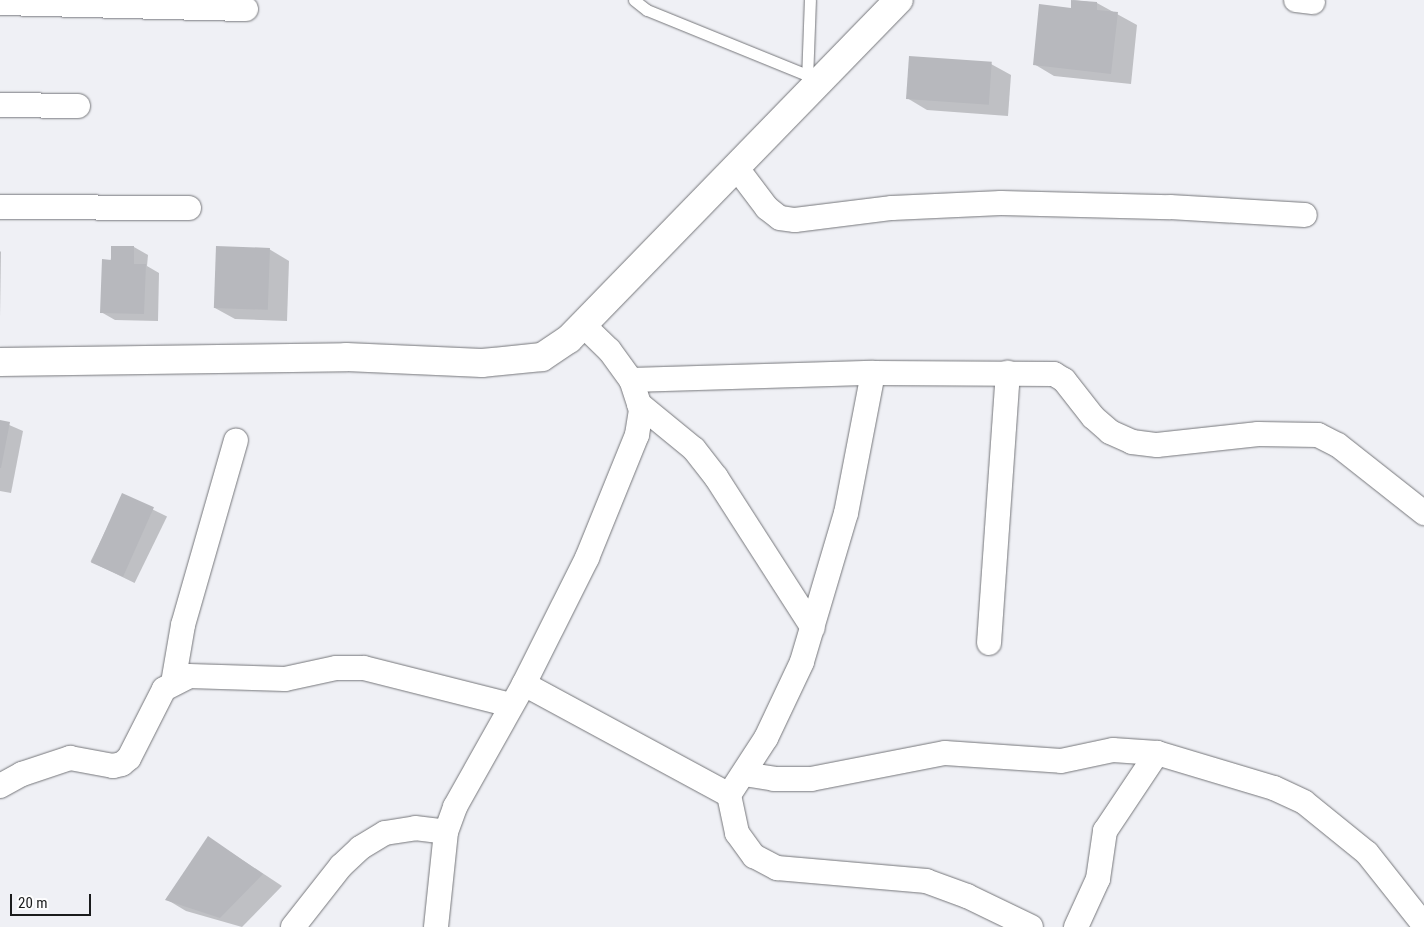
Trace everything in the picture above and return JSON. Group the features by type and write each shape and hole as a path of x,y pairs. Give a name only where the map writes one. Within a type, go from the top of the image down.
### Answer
{"street":[{"path":"0,362 346,357 513,362 542,357 569,340 736,166 807,86 899,0"},
{"path":"0,4 246,9"},
{"path":"0,105 78,106"},
{"path":"736,166 767,208 780,218 788,219 892,208 1001,203 1160,206 1305,215"},
{"path":"0,207 189,208"},
{"path":"436,927 446,832 455,807 510,705 524,684 587,558 627,466 638,435 639,404 632,380 609,350 583,325"},
{"path":"632,380 873,373 1054,374 1064,380 1098,422 1110,432 1132,442 1157,445 1258,434 1318,435 1338,445 1424,513"},
{"path":"873,373 846,513 813,628 784,701 744,774 729,795 737,833 754,856 777,868 926,881 967,896 1031,927"},
{"path":"989,643 1008,373"},
{"path":"639,404 694,449 716,477 813,628"},
{"path":"173,683 183,626 236,440"},
{"path":"0,786 38,768 70,758 112,766 122,764 129,758 164,689 189,676 285,679 336,668 364,668 510,705"},
{"path":"524,684 729,795"},
{"path":"744,774 774,779 812,779 944,753 1061,761 1113,750 1157,753 1274,788 1304,802 1367,853 1424,925"},
{"path":"1076,927 1098,879 1105,831 1157,753"},
{"path":"293,927 341,866 360,848 384,833 415,828 446,832"}],"lane":[{"path":"634,0 647,10 807,86 810,0"}],"building":[{"path":"1071,0 1097,2 1097,10 1118,12 1111,74 1033,65 1039,4 1071,8"},
{"path":"909,56 992,62 989,105 906,99"},
{"path":"111,246 134,246 134,264 146,264 144,314 100,313 102,259 111,260"},
{"path":"216,246 270,248 268,310 214,308"},
{"path":"0,420 10,422 1,468 0,468"},
{"path":"122,493 154,507 123,577 91,562"},
{"path":"208,836 263,874 220,918 165,900"}]}
